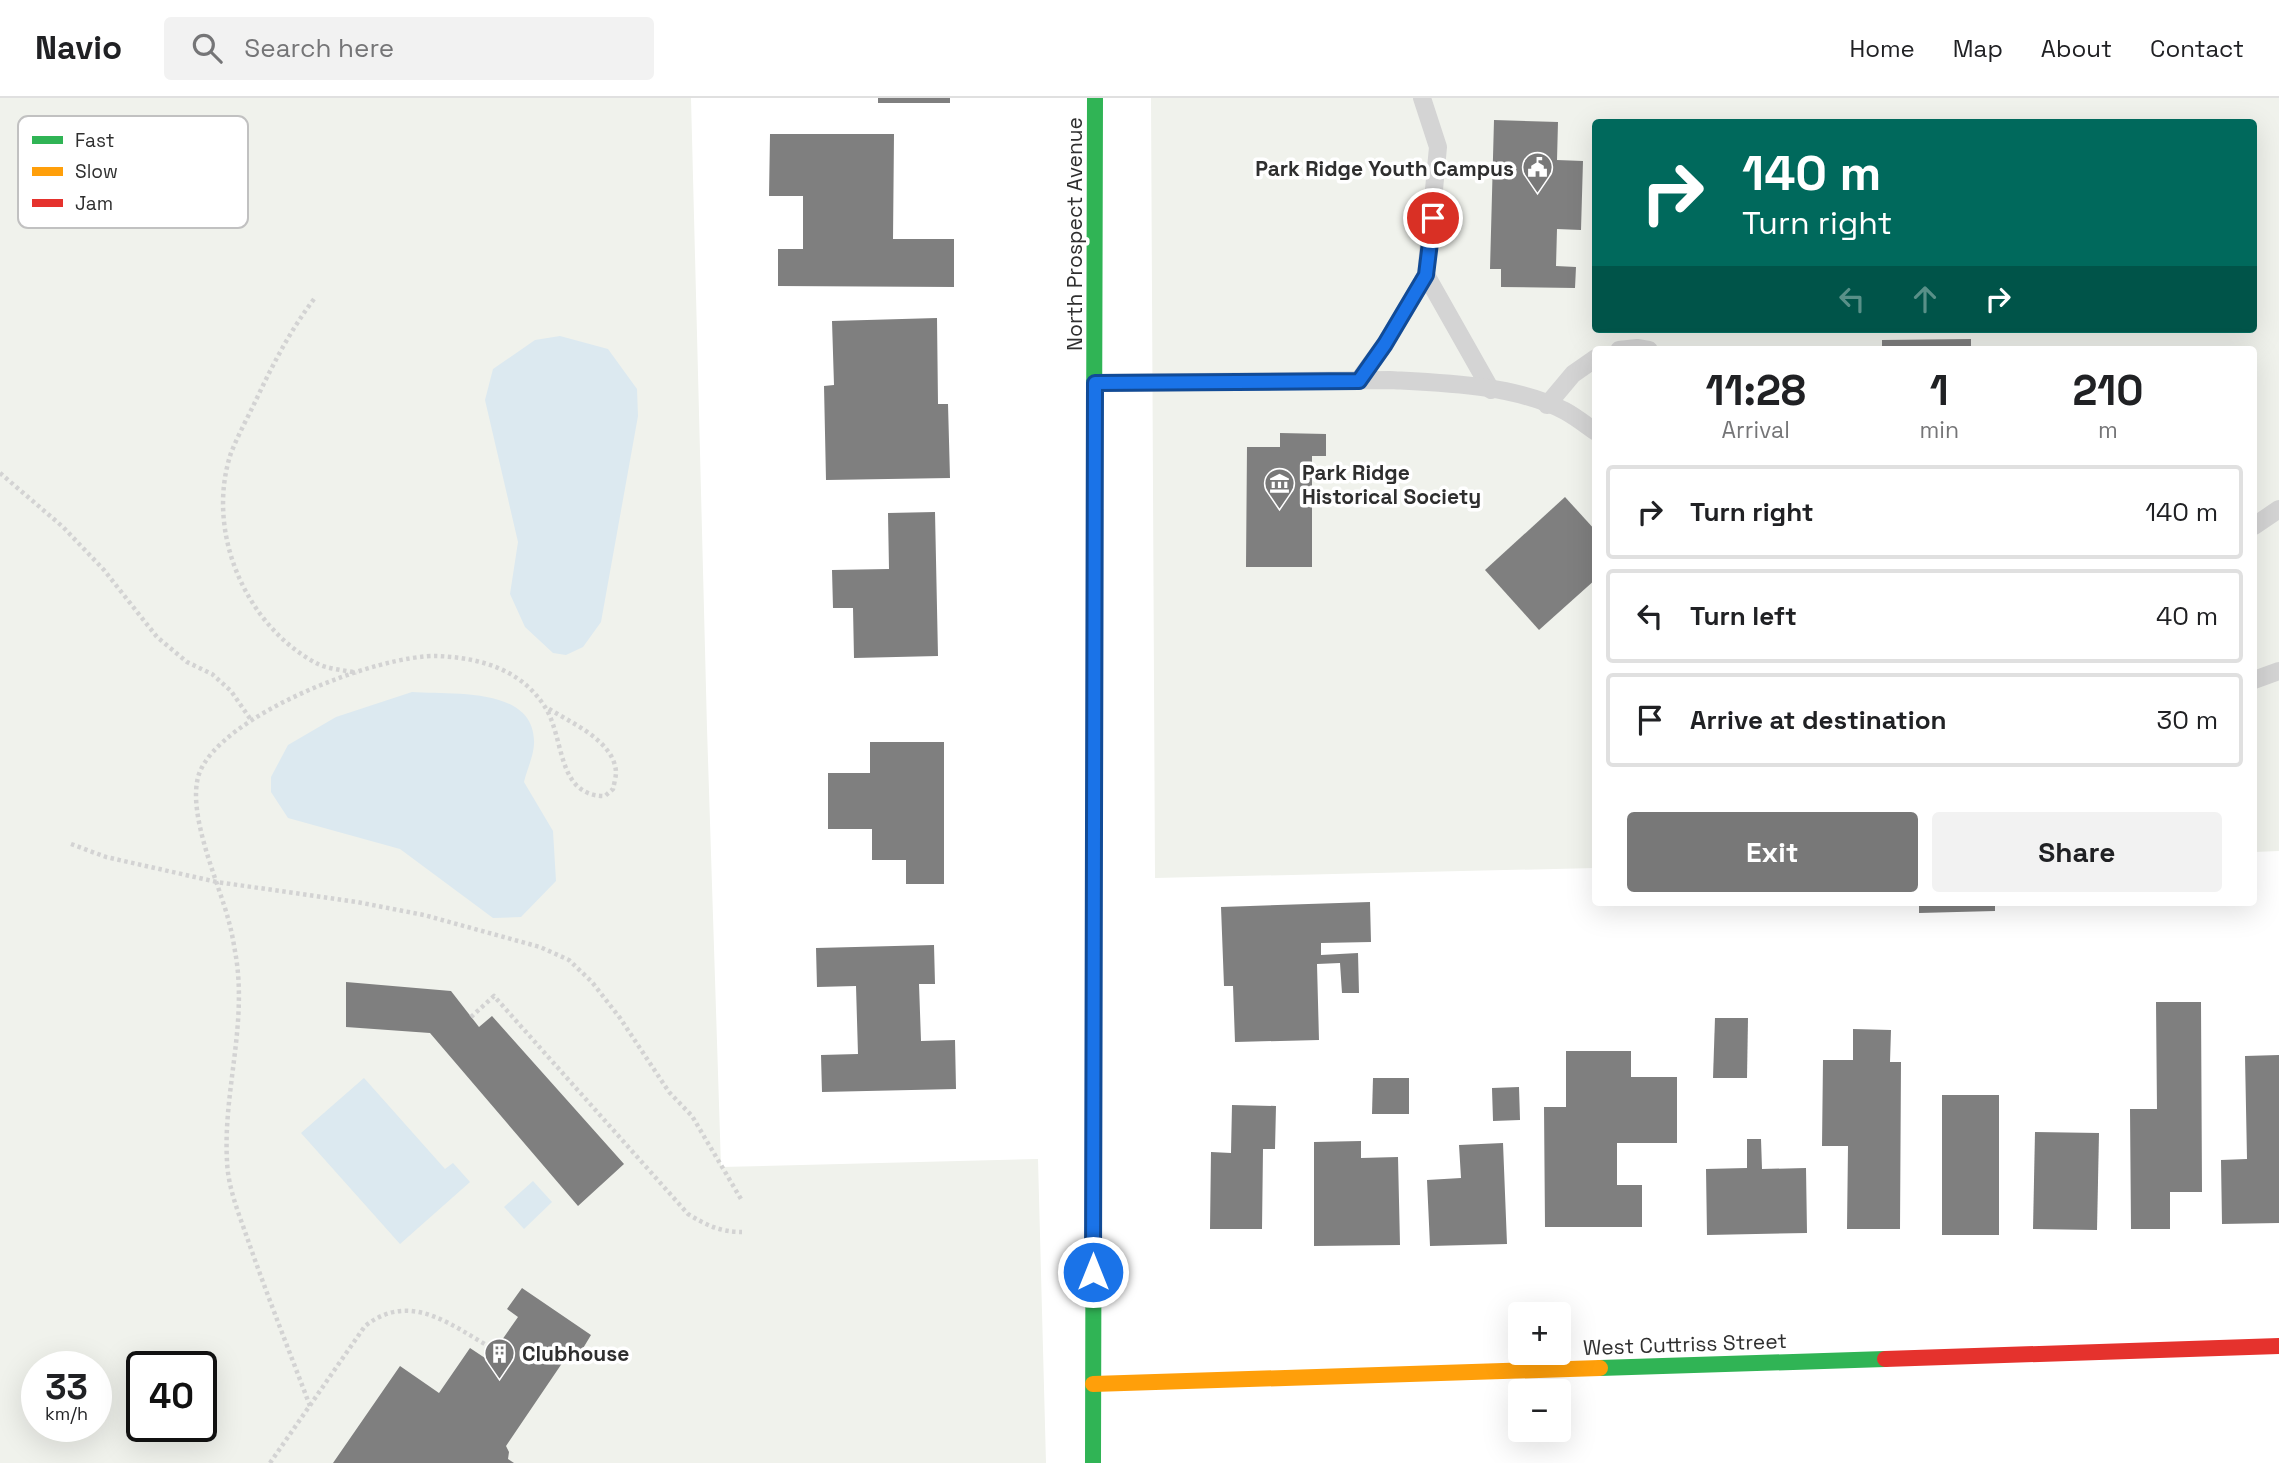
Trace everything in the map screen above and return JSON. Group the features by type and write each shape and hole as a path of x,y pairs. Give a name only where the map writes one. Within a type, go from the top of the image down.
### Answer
{"street":[{"name":"North Prospect Avenue","path":"1093,1463 1095,98"},
{"name":"West Cuttriss Street","path":"1093,1384 2279,1346"}],"lane":[{"path":"1359,381 1385,344 1426,275 1438,147 1422,98"},
{"path":"1426,275 1491,390"},
{"path":"1547,405 1573,373 1592,361"},
{"path":"1095,383 1439,383 1524,396 1565,411 1592,429"},
{"path":"2257,524 2279,509"},
{"path":"2257,679 2279,670"}],"path":[{"path":"314,299 285,340 231,454 224,491 226,527 231,558 259,615 286,644 318,664 358,673"},
{"path":"0,473 63,527 104,570 157,637 187,662 212,674 231,691 250,720"},
{"path":"310,1406 237,1207 227,1166 228,1096 238,1037 237,961 201,829 195,796 200,774 214,751 228,736 250,720 293,698 401,660 436,656 499,666 525,685 546,707 601,744 610,755 616,772 614,789 605,796 591,796 580,791 570,778 546,707"},
{"path":"71,845 106,857 217,882 357,902 424,915 540,947 569,960 592,982 668,1092 692,1116 741,1199"},
{"path":"471,1017 494,996 688,1214 723,1232 742,1232"},
{"path":"270,1463 365,1326 379,1315 394,1310 409,1310 431,1315 495,1350"}],"shaded area":[{"path":"0,98 691,98 721,1167 1038,1159 1046,1463 0,1463"},
{"path":"1151,98 2279,98 2279,851 2257,852 2257,346 1592,346 1592,868 1155,878"},
{"path":"560,336 608,349 637,389 638,416 601,622 583,647 566,655 553,653 525,627 510,594 518,542 485,400 493,369 535,340"},
{"path":"412,692 487,697 505,702 519,710 530,723 534,745 524,782 553,831 556,881 521,917 493,918 400,849 288,818 271,792 271,777 288,745 336,717"},
{"path":"364,1078 445,1169 453,1163 470,1182 400,1244 301,1133"},
{"path":"533,1181 552,1202 524,1229 504,1207"}],"building":[{"path":"878,98 950,98 950,103 878,103"},
{"name":"Park Ridge Youth Campus","path":"1494,120 1558,122 1557,160 1583,161 1581,230 1557,229 1556,266 1576,267 1575,288 1501,287 1501,269 1490,269"},
{"path":"770,134 894,134 893,239 954,239 954,287 778,286 778,249 803,249 803,196 769,196"},
{"path":"937,318 938,404 948,404 950,478 826,480 824,386 834,385 832,321"},
{"path":"1971,339 1971,346 1882,346 1882,340"},
{"name":"Park Ridge Historical Society","path":"1280,433 1326,434 1326,456 1312,456 1312,567 1246,567 1247,447 1280,447"},
{"path":"1565,497 1592,527 1592,583 1539,630 1485,570"},
{"path":"935,512 938,656 854,658 853,608 833,608 832,570 889,569 888,513"},
{"path":"870,742 944,742 944,884 906,884 906,860 872,860 872,829 828,829 828,773 870,773"},
{"path":"1370,902 1371,942 1321,943 1321,955 1358,953 1359,993 1342,993 1340,963 1317,964 1319,1040 1235,1042 1233,986 1224,986 1221,907"},
{"path":"1919,906 1995,906 1995,911 1919,913"},
{"path":"934,945 935,984 919,984 921,1041 955,1040 956,1089 822,1092 821,1055 858,1054 856,986 817,987 816,948"},
{"path":"346,982 451,991 479,1027 492,1016 624,1164 578,1206 430,1033 346,1027"},
{"path":"2156,1002 2201,1002 2202,1192 2170,1192 2170,1229 2131,1229 2130,1109 2157,1109"},
{"path":"1715,1018 1748,1018 1747,1078 1713,1078"},
{"path":"1853,1029 1891,1030 1890,1062 1901,1062 1900,1229 1847,1229 1848,1146 1822,1146 1823,1060 1853,1060"},
{"path":"1566,1051 1631,1051 1631,1077 1677,1077 1677,1143 1617,1143 1617,1185 1642,1185 1642,1227 1545,1227 1544,1107 1566,1107"},
{"path":"2279,1055 2279,1223 2222,1224 2221,1160 2247,1159 2245,1056"},
{"path":"1373,1078 1409,1078 1409,1114 1372,1114"},
{"path":"1519,1087 1520,1120 1493,1121 1492,1088"},
{"path":"1942,1095 1999,1095 1999,1235 1942,1235"},
{"path":"1232,1105 1276,1106 1275,1149 1263,1149 1262,1229 1210,1229 1211,1152 1231,1153"},
{"path":"2035,1132 2099,1133 2097,1230 2033,1229"},
{"path":"1747,1139 1761,1139 1762,1169 1806,1168 1807,1233 1707,1235 1706,1169 1747,1168"},
{"path":"1361,1141 1361,1158 1398,1157 1400,1245 1314,1246 1314,1142"},
{"path":"1503,1143 1507,1244 1430,1246 1427,1180 1461,1178 1459,1145"},
{"name":"Clubhouse","path":"522,1288 591,1335 579,1355 571,1350 506,1446 508,1459 514,1463 333,1463 400,1366 439,1393 470,1348 488,1360 518,1317 507,1309"}],"traffic: fast":[{"path":"1094,460 1095,98"},
{"path":"1093,1463 1094,1012"},
{"path":"1600,1368 1885,1359"}],"traffic: slow":[{"path":"1093,1384 1600,1368"}],"traffic: jam":[{"path":"1094,460 1094,1012"},
{"path":"1885,1359 2279,1346"}],"place":[{"name":"Park Ridge Youth Campus","path":"1537,195"},
{"name":"Park Ridge Historical Society","path":"1279,511"},
{"name":"Clubhouse","path":"499,1380"}],"route":[{"path":"1093,1272 1095,383 1359,381 1385,344 1426,275 1433,218"}]}
